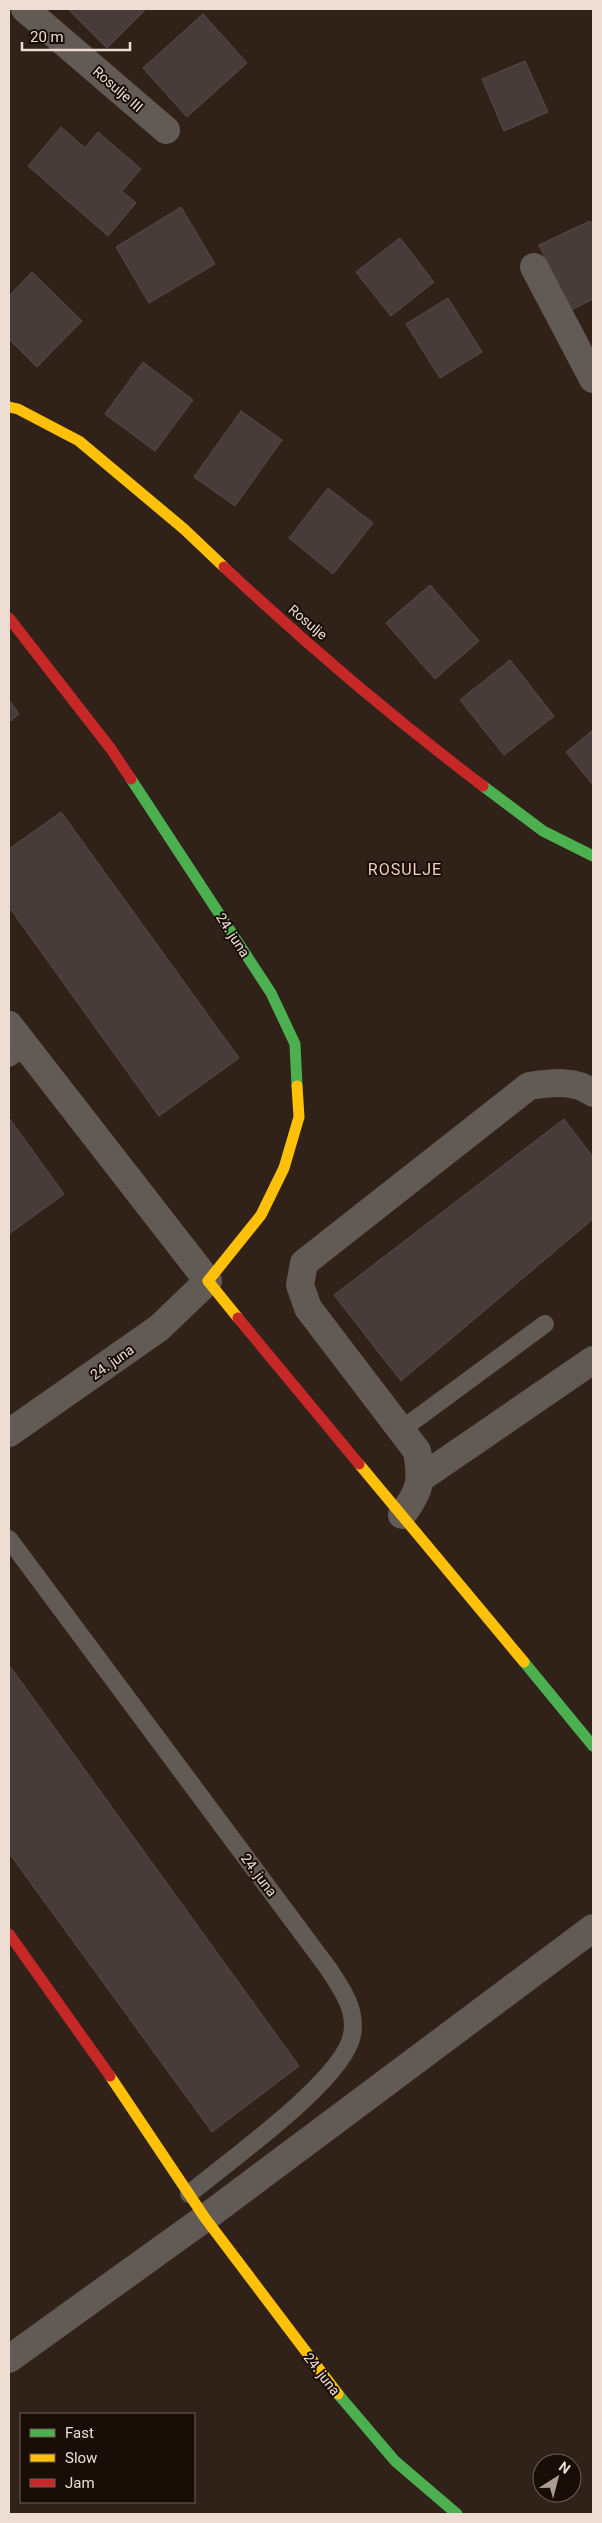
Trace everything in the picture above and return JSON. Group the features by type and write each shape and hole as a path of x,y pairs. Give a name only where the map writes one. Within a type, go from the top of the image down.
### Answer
{"street":[{"name":"Rosulje III","path":"25,9 166,130"},
{"path":"534,267 593,379"},
{"name":"Rosulje","path":"9,407 18,409 79,441 184,529 270,610 431,747 543,831 593,856"},
{"name":"24. juna","path":"9,618 111,749 271,992 295,1044 299,1117 284,1168 261,1215 208,1281 152,1333 9,1434"},
{"path":"9,1025 17,1052 593,1746"},
{"path":"402,1515 418,1493 421,1478 417,1451 308,1308 300,1285 304,1263 529,1086 564,1083 585,1086 593,1093"},
{"path":"421,1478 593,1360"},
{"path":"9,2359 205,2218 593,1928"},
{"name":"24. juna","path":"9,1934 93,2050 205,2218 326,2381 395,2461 457,2514"}],"lane":[{"path":"401,1430 545,1324"},
{"name":"24. juna","path":"9,1539 328,1968 349,2004 352,2034 345,2054 334,2069 306,2098 189,2194"}],"building":[{"path":"68,9 146,9 107,48"},
{"path":"203,14 247,63 187,117 143,68"},
{"path":"525,61 548,112 504,131 482,79"},
{"path":"61,127 85,148 98,132 141,169 122,191 136,203 108,236 28,166"},
{"path":"181,207 215,264 149,303 116,247"},
{"path":"590,221 593,226 593,299 571,310 539,245"},
{"path":"400,238 434,282 391,316 356,272"},
{"path":"32,272 82,321 37,367 9,339 9,296"},
{"path":"448,298 482,352 440,378 406,324"},
{"path":"143,362 193,400 155,451 105,414"},
{"path":"241,411 282,440 235,506 194,477"},
{"path":"328,488 373,523 333,574 289,538"},
{"path":"430,585 479,641 435,679 386,623"},
{"path":"510,660 554,716 504,755 460,700"},
{"path":"9,700 19,714 9,722"},
{"path":"593,730 593,785 566,752"},
{"path":"61,812 239,1058 159,1116 9,907 9,849"},
{"path":"9,1118 64,1194 9,1234"},
{"path":"564,1119 593,1157 593,1219 401,1381 334,1295"},
{"path":"9,1665 299,2066 212,2132 9,1853"}],"traffic: fast":[{"path":"131,779 271,993 295,1044 297,1086"},
{"path":"483,786 543,831 593,856"},
{"path":"524,1662 593,1746"},
{"path":"338,2394 395,2461 457,2514"}],"traffic: slow":[{"path":"9,407 18,409 79,441 184,529 224,567"},
{"path":"238,1318 208,1281 261,1215 284,1168 299,1117 297,1086"},
{"path":"359,1464 524,1662"},
{"path":"110,2076 205,2218 338,2394"}],"traffic: jam":[{"path":"224,567 351,680 483,786"},
{"path":"9,618 111,749 131,779"},
{"path":"238,1318 359,1464"},
{"path":"9,1934 110,2076"}],"district":[{"name":"ROSULJE","path":"405,869"}]}
